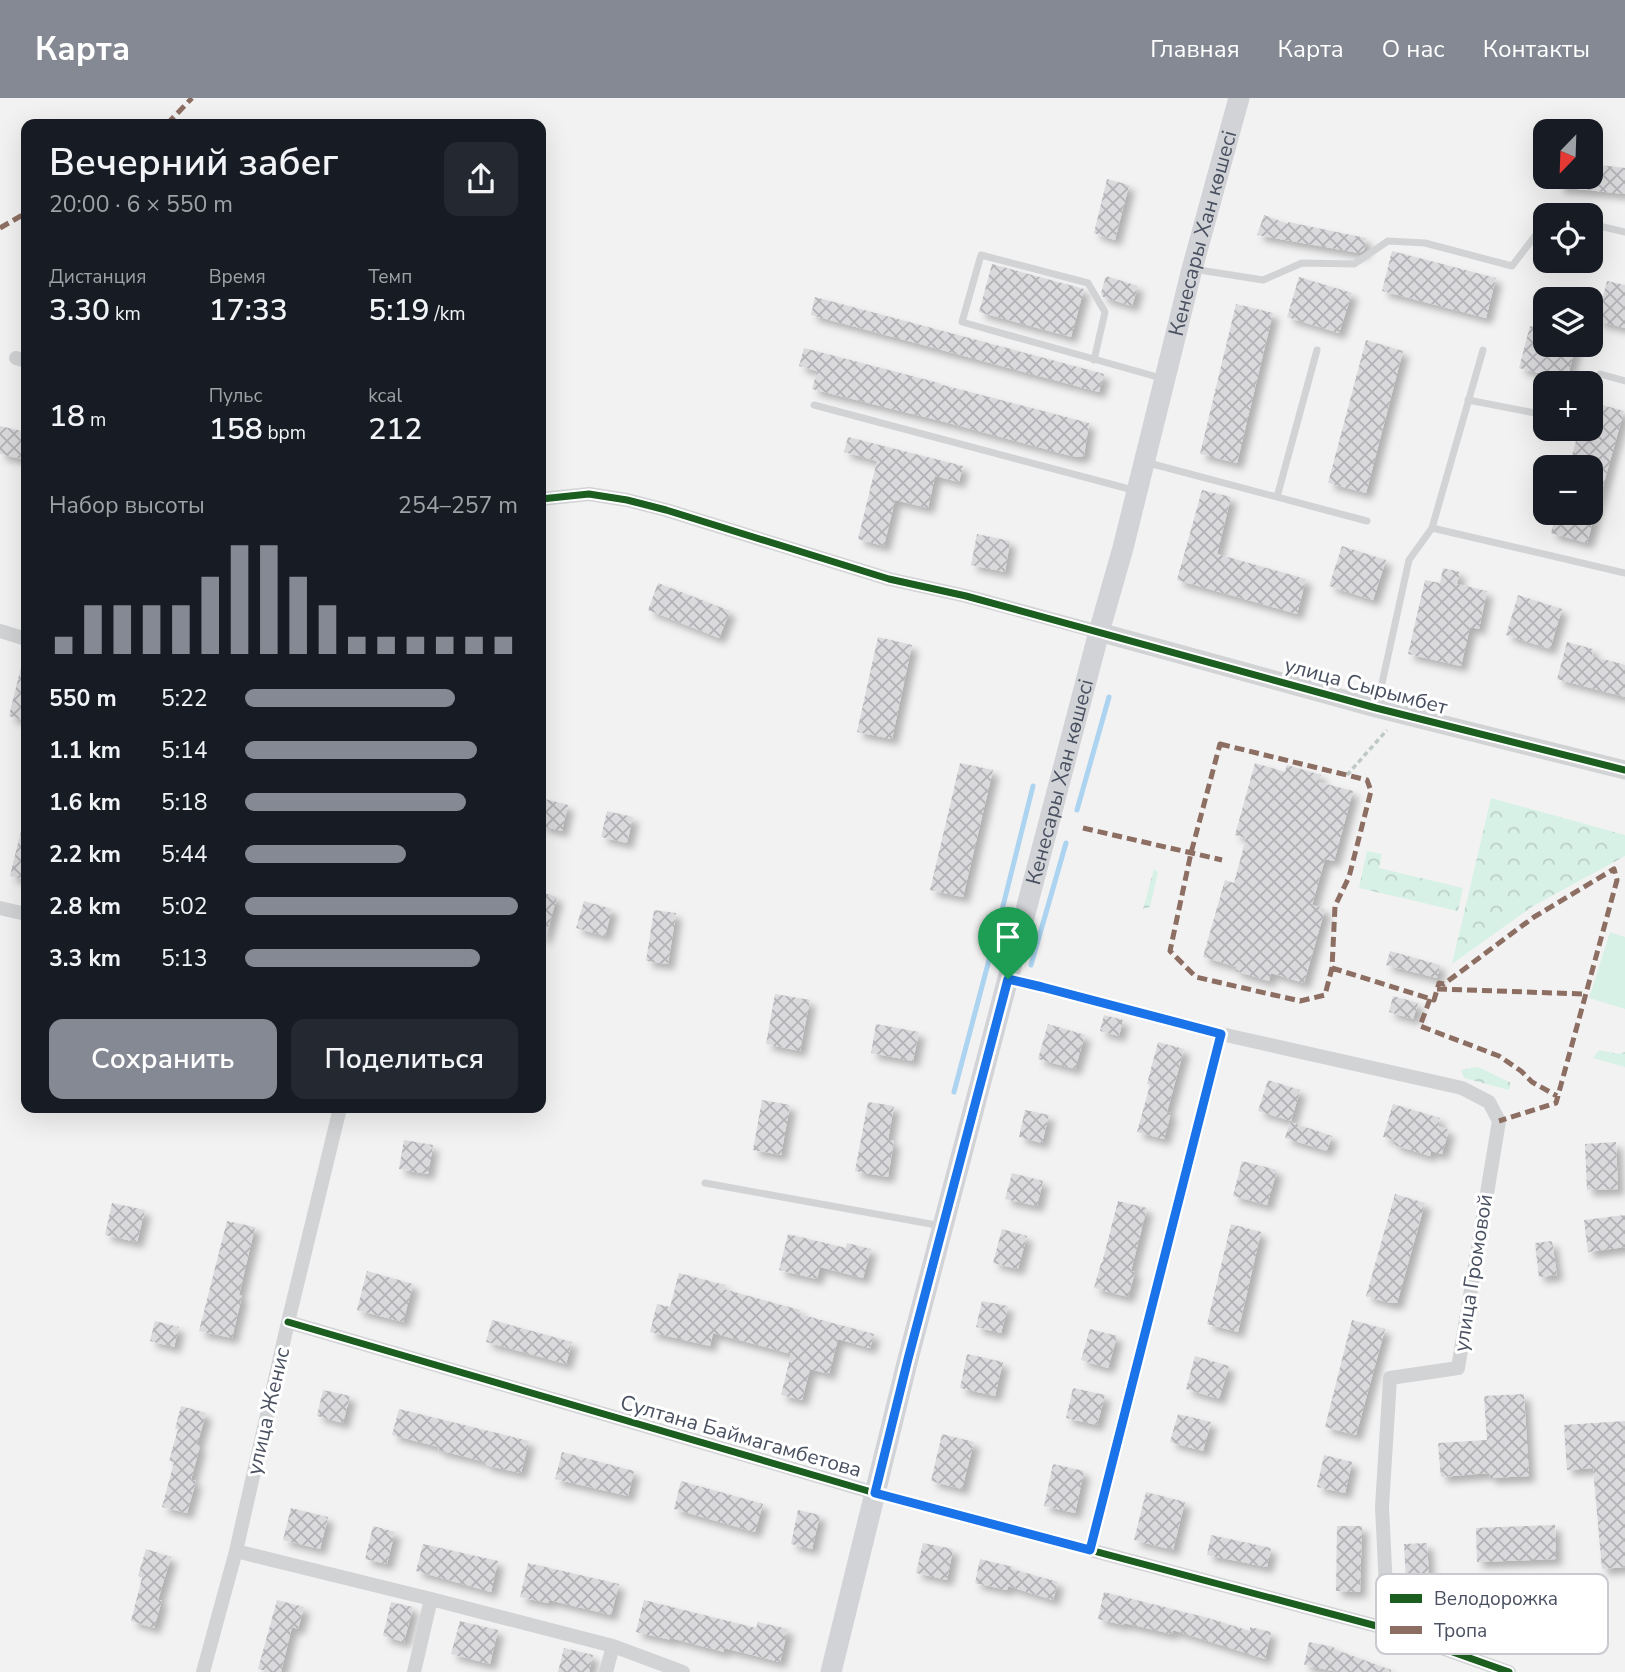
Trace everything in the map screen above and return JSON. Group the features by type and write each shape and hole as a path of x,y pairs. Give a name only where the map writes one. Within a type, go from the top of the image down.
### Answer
{"main road":[{"name":"Кенесары Хан көшесі","path":"831,1672 943,1226 1239,98"}],"street":[{"path":"546,498 589,494 627,500 889,579 965,596 1099,632"},
{"path":"0,632 21,638"},
{"name":"улица Сырымбет","path":"1099,632 1376,708 1625,770"},
{"path":"0,908 21,913"},
{"path":"1008,979 1221,1034 1090,1550"},
{"name":"улица Громовой","path":"1221,1034 1462,1088 1489,1102 1499,1121 1458,1368 1390,1378 1382,1507 1385,1574"},
{"name":"улица Женис","path":"203,1672 236,1551 339,1113"},
{"name":"Султана Баймагамбетова","path":"288,1322 875,1493 1376,1626"},
{"path":"236,1551 613,1647 682,1672"},
{"path":"414,1672 431,1599"},
{"path":"606,1672 613,1647"},
{"name":"Султана Баймагамбетова","path":"1458,1654 1509,1672"}],"lane":[{"path":"1603,227 1625,232"},
{"path":"1192,269 1263,280 1302,263 1354,264 1388,241 1426,243 1512,266 1533,239"},
{"path":"1094,360 1105,312 1088,283 981,255 961,322 1094,360 1165,379"},
{"path":"1278,497 1317,350"},
{"path":"1376,708 1409,560 1432,528 1483,350"},
{"path":"1603,375 1625,381"},
{"path":"1468,400 1533,413"},
{"path":"814,405 1137,491"},
{"path":"1144,462 1367,521"},
{"path":"1432,528 1625,573"},
{"path":"705,1183 943,1226"}],"path":[{"path":"1347,775 1390,726"}],"green space":[{"path":"1491,798 1625,835 1625,856 1533,906 1452,964"},
{"path":"1367,851 1382,854 1379,868 1463,888 1458,911 1359,888"},
{"path":"1154,869 1158,872 1150,907 1143,909"},
{"path":"1610,932 1625,937 1625,1009 1589,998"},
{"path":"1599,1050 1618,1054 1625,1052 1625,1067 1593,1058"},
{"path":"1478,1067 1511,1083 1509,1090 1464,1078 1461,1070"}],"building":[{"path":"1603,165 1625,168 1625,194 1577,189 1603,189"},
{"path":"1107,179 1129,185 1115,240 1094,233"},
{"path":"1264,215 1288,224 1366,238 1364,250 1359,253 1257,235"},
{"path":"1392,251 1496,278 1486,318 1382,291"},
{"path":"992,264 1084,289 1071,337 979,312"},
{"path":"1106,276 1138,286 1132,306 1103,297 1101,293"},
{"path":"1299,277 1352,293 1339,333 1287,317"},
{"path":"1607,281 1625,285 1625,328 1603,322 1603,297"},
{"path":"815,297 1104,374 1099,392 811,315"},
{"path":"1236,304 1273,313 1237,463 1200,454"},
{"path":"1530,326 1533,327 1533,357 1573,357 1569,371 1533,372 1519,368"},
{"path":"1366,340 1403,351 1366,493 1328,483"},
{"path":"804,348 1089,423 1084,456 1075,457 812,389 817,371 799,366"},
{"path":"1603,405 1624,411 1603,486 1603,455 1572,455 1576,441 1603,441"},
{"path":"0,426 21,431 21,459 0,454"},
{"path":"848,437 963,466 959,482 935,476 928,508 895,500 884,546 858,539 877,461 844,452"},
{"path":"1202,490 1231,497 1217,554 1306,579 1297,614 1177,580"},
{"path":"1553,525 1592,525 1587,543 1551,533"},
{"path":"977,534 1010,541 1005,572 971,565"},
{"path":"1342,546 1386,560 1373,600 1329,586"},
{"path":"1443,568 1460,572 1457,584 1487,591 1479,629 1470,627 1461,666 1408,654 1425,580 1440,583"},
{"path":"658,583 730,611 719,638 648,610"},
{"path":"1518,595 1562,609 1550,649 1506,635"},
{"path":"878,637 912,645 892,739 857,732"},
{"path":"1567,642 1593,649 1592,656 1625,665 1625,697 1557,679"},
{"path":"21,667 21,720 9,716"},
{"path":"960,763 993,770 963,897 930,890"},
{"path":"1255,763 1285,772 1287,765 1321,775 1319,782 1353,791 1334,861 1325,859 1312,905 1325,909 1304,983 1271,973 1269,981 1235,971 1237,967 1203,957 1225,880 1234,883 1246,838 1235,835"},
{"path":"546,799 568,805 562,831 546,827"},
{"path":"607,811 633,817 627,843 601,837"},
{"path":"21,831 21,879 10,876"},
{"path":"546,894 557,897 546,935"},
{"path":"584,901 612,909 605,936 576,928"},
{"path":"654,910 676,913 668,964 646,961"},
{"path":"1390,951 1440,965 1437,978 1386,965"},
{"path":"775,994 810,1000 800,1051 766,1044"},
{"path":"1393,996 1418,1003 1413,1019 1389,1012"},
{"path":"1104,1015 1123,1020 1119,1036 1100,1031"},
{"path":"876,1024 919,1032 913,1061 871,1053"},
{"path":"1048,1024 1085,1035 1075,1069 1038,1059"},
{"path":"1158,1042 1184,1049 1167,1112 1171,1113 1164,1139 1137,1132"},
{"path":"1268,1080 1300,1090 1291,1121 1258,1111"},
{"path":"762,1100 790,1105 781,1155 753,1150"},
{"path":"868,1102 894,1106 888,1140 894,1141 888,1177 855,1171"},
{"path":"1393,1104 1440,1118 1438,1126 1449,1130 1442,1154 1431,1151 1430,1156 1394,1145 1395,1140 1383,1137"},
{"path":"1025,1110 1049,1115 1042,1143 1019,1137"},
{"path":"1290,1122 1332,1136 1327,1151 1285,1138"},
{"path":"404,1140 433,1145 428,1174 399,1169"},
{"path":"1616,1142 1618,1189 1587,1190 1585,1144"},
{"path":"1242,1161 1277,1170 1267,1205 1233,1196"},
{"path":"1012,1173 1043,1181 1037,1206 1005,1199"},
{"path":"1395,1194 1425,1203 1397,1303 1390,1303 1366,1296"},
{"path":"1118,1201 1147,1208 1131,1271 1135,1272 1128,1297 1094,1288"},
{"path":"112,1203 145,1210 137,1242 105,1235"},
{"path":"1625,1215 1625,1247 1588,1252 1584,1220"},
{"path":"227,1221 255,1227 232,1338 199,1331"},
{"path":"1231,1224 1261,1232 1238,1332 1207,1324"},
{"path":"1002,1229 1027,1236 1018,1269 993,1263"},
{"path":"788,1234 846,1248 847,1243 871,1249 863,1278 820,1267 817,1279 779,1270"},
{"path":"1552,1241 1557,1275 1539,1277 1535,1243"},
{"path":"367,1271 413,1284 403,1322 357,1310"},
{"path":"679,1273 725,1285 723,1289 800,1310 799,1314 874,1334 870,1348 838,1339 829,1374 810,1369 802,1400 781,1395 791,1354 713,1333 710,1346 650,1332 657,1304 670,1307"},
{"path":"982,1301 1008,1306 1001,1333 976,1327"},
{"path":"492,1320 572,1342 566,1364 486,1342"},
{"path":"1352,1320 1385,1329 1356,1435 1325,1427"},
{"path":"155,1321 179,1327 174,1347 150,1341"},
{"path":"1090,1329 1117,1336 1108,1368 1081,1360"},
{"path":"967,1354 1003,1362 995,1396 960,1388"},
{"path":"1195,1356 1229,1366 1219,1399 1186,1389"},
{"path":"1073,1388 1105,1395 1097,1425 1066,1418"},
{"path":"323,1390 350,1396 343,1423 317,1416"},
{"path":"1524,1394 1529,1476 1490,1478 1489,1473 1441,1477 1438,1443 1487,1440 1484,1396"},
{"path":"181,1406 206,1413 191,1480 196,1481 187,1513 162,1507 174,1462 169,1461"},
{"path":"399,1409 529,1441 521,1473 485,1465 486,1462 392,1435"},
{"path":"1178,1414 1211,1422 1203,1451 1170,1442"},
{"path":"1625,1421 1625,1567 1602,1569 1593,1468 1567,1470 1564,1425"},
{"path":"942,1434 974,1442 962,1489 931,1481"},
{"path":"562,1452 634,1471 628,1496 555,1479"},
{"path":"1324,1455 1352,1462 1345,1493 1317,1487"},
{"path":"1053,1464 1084,1471 1075,1513 1044,1506"},
{"path":"681,1481 763,1504 755,1532 674,1509"},
{"path":"1146,1492 1185,1502 1173,1550 1134,1540"},
{"path":"291,1508 328,1517 320,1549 283,1540"},
{"path":"798,1510 820,1515 812,1549 791,1544"},
{"path":"1555,1525 1556,1559 1477,1562 1476,1528"},
{"path":"373,1526 395,1532 387,1564 365,1559"},
{"path":"1337,1526 1362,1526 1360,1592 1336,1591"},
{"path":"1211,1535 1271,1548 1267,1567 1207,1555"},
{"path":"923,1543 953,1549 947,1580 916,1573"},
{"path":"1427,1543 1429,1574 1406,1574 1404,1544"},
{"path":"423,1544 498,1561 491,1592 416,1571"},
{"path":"146,1549 171,1557 158,1600 162,1600 154,1628 131,1621 142,1578 138,1576"},
{"path":"980,1559 1058,1582 1053,1600 1008,1586 1007,1590 975,1583"},
{"path":"528,1563 619,1584 611,1615 549,1600 548,1603 520,1597"},
{"path":"1104,1592 1250,1631 1250,1627 1271,1632 1265,1659 1173,1630 1172,1634 1098,1619"},
{"path":"277,1600 304,1607 298,1629 292,1627 281,1672 270,1672 258,1669"},
{"path":"644,1600 756,1628 758,1622 788,1629 780,1662 724,1648 724,1652 636,1632"},
{"path":"391,1602 413,1607 404,1642 383,1636"},
{"path":"460,1621 498,1630 490,1664 451,1654"},
{"path":"1309,1642 1334,1647 1391,1672 1338,1672 1304,1665"},
{"path":"564,1648 593,1655 589,1672 558,1672"}],"waterway":[{"path":"1077,810 1109,697"},
{"path":"1002,910 1033,786"},
{"path":"1031,965 1066,843"},
{"path":"954,1092 993,945"}],"marked path":[{"path":"172,119 192,98"},
{"path":"0,228 21,216"},
{"path":"1220,744 1367,780 1371,791 1349,877 1335,906 1332,968 1325,995 1300,1001 1196,977 1170,951 1191,853 1220,744"},
{"path":"1083,828 1222,860"},
{"path":"1332,968 1434,1000 1439,983 1444,984 1534,917 1614,869 1617,880 1556,1103 1499,1121"},
{"path":"1437,989 1585,994"},
{"path":"1430,999 1420,1026 1499,1056 1532,1082 1557,1096"}],"cycle path":[{"path":"546,498 589,494 627,500 889,579 966,596 1376,708 1625,770"},
{"path":"288,1322 875,1493 1376,1626"},
{"path":"1458,1654 1509,1672"}],"route":[{"path":"1008,979 1221,1034 1090,1550 875,1493 1008,979"}]}
